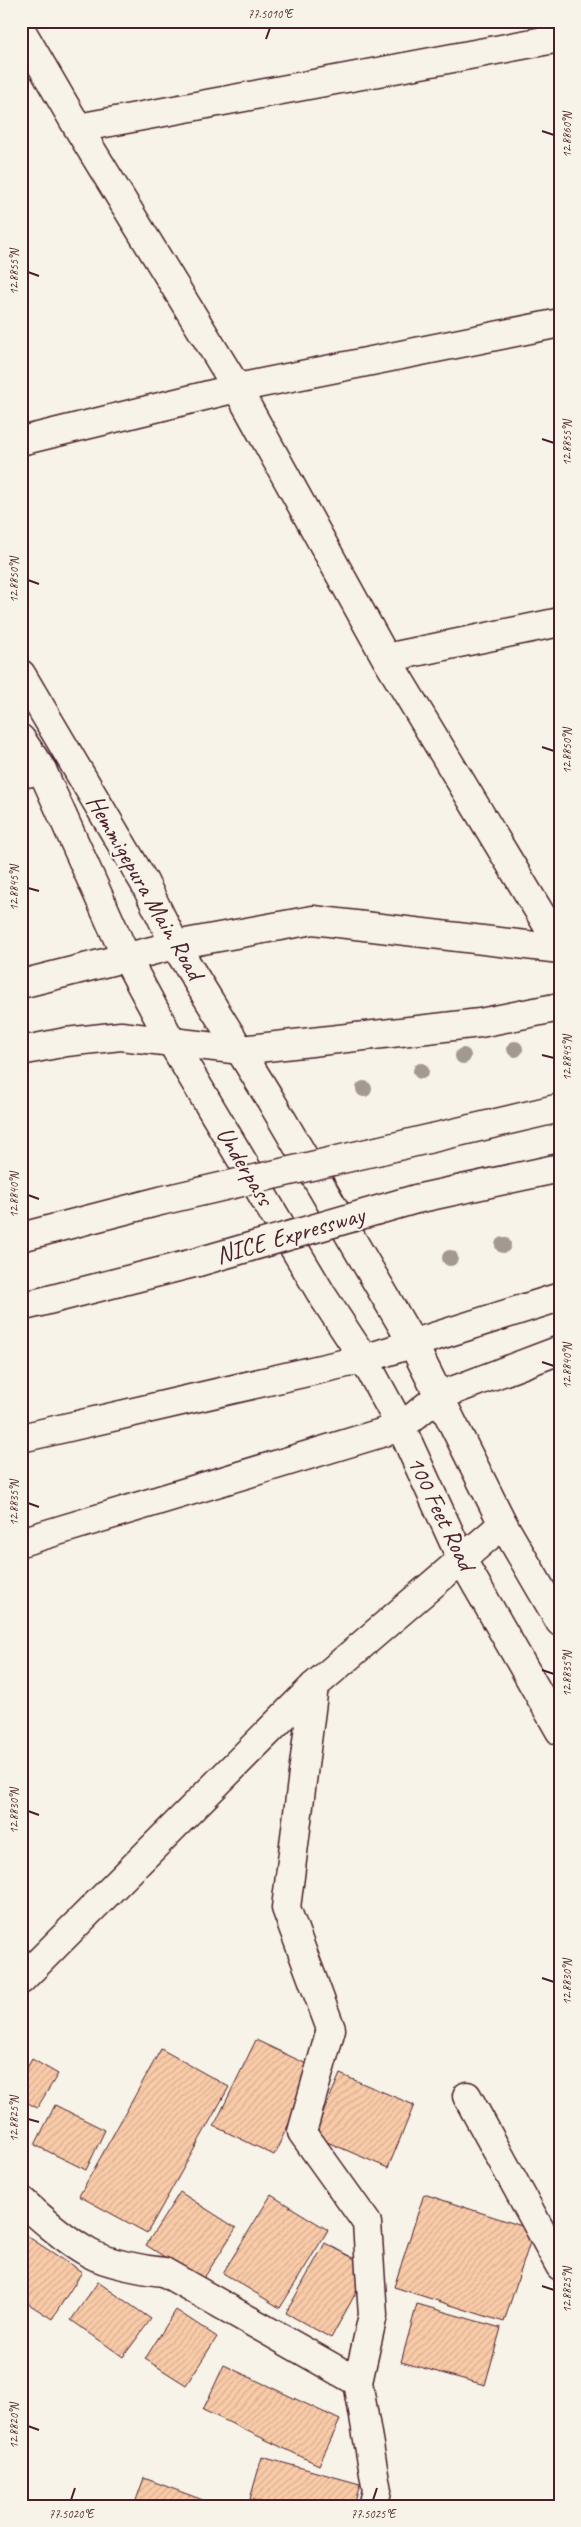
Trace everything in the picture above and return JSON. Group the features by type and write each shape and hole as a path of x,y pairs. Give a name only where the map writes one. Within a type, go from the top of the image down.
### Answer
{"main road":[{"path":"21,30 78,128 237,388 386,658 560,947"},
{"path":"78,128 560,38"},
{"path":"21,440 237,388 560,323"},
{"path":"386,658 560,622"},
{"name":"Hemmigepura Main Road","path":"21,674 144,882 175,945 241,1050 374,1280"},
{"name":"Hemmigepura Main Road","path":"21,739 32,772 126,957 214,1114"},
{"path":"21,984 175,945 313,920 560,947"},
{"path":"21,1051 66,1042 121,1036 171,1040 241,1050 480,1024 560,1007"},
{"path":"21,1237 160,1201 560,1108"},
{"name":"Underpass","path":"214,1114 322,1295"},
{"name":"NICE Expressway","path":"21,1308 198,1262 416,1198 560,1168"},
{"name":"100 Feet Road","path":"374,1280 413,1344 504,1524 560,1622"},
{"name":"100 Feet Road","path":"322,1295 364,1359 401,1427 461,1558 560,1731"},
{"path":"21,1438 364,1359 560,1297"},
{"path":"21,1542 401,1427 439,1396 560,1350"},
{"path":"21,1980 314,1686 461,1558 504,1524"},
{"path":"314,1686 286,1908 331,2029 302,2132 367,2223 373,2315 358,2382 377,2491 373,2506"},
{"path":"467,2096 560,2266"},
{"path":"21,2200 53,2228 90,2254 143,2270 164,2272 358,2382"}],"building":[{"path":"256,2040 315,2068 274,2155 214,2126"},
{"path":"161,2049 229,2087 147,2233 79,2196"},
{"path":"32,2059 58,2074 37,2108 21,2099 21,2079"},
{"path":"340,2074 414,2105 388,2168 313,2136"},
{"path":"55,2105 105,2130 86,2170 35,2145"},
{"path":"180,2192 236,2228 202,2281 146,2245"},
{"path":"424,2194 534,2230 504,2322 394,2287"},
{"path":"271,2195 328,2230 280,2308 223,2273"},
{"path":"21,2232 82,2272 52,2319 21,2299"},
{"path":"325,2243 370,2267 331,2338 286,2313"},
{"path":"98,2282 151,2319 123,2357 71,2320"},
{"path":"417,2304 501,2328 485,2385 401,2362"},
{"path":"176,2310 217,2337 186,2385 145,2359"},
{"path":"224,2365 340,2420 319,2465 203,2410"},
{"path":"262,2457 360,2484 354,2506 273,2506 250,2499"},
{"path":"144,2478 219,2506 134,2506"}]}
